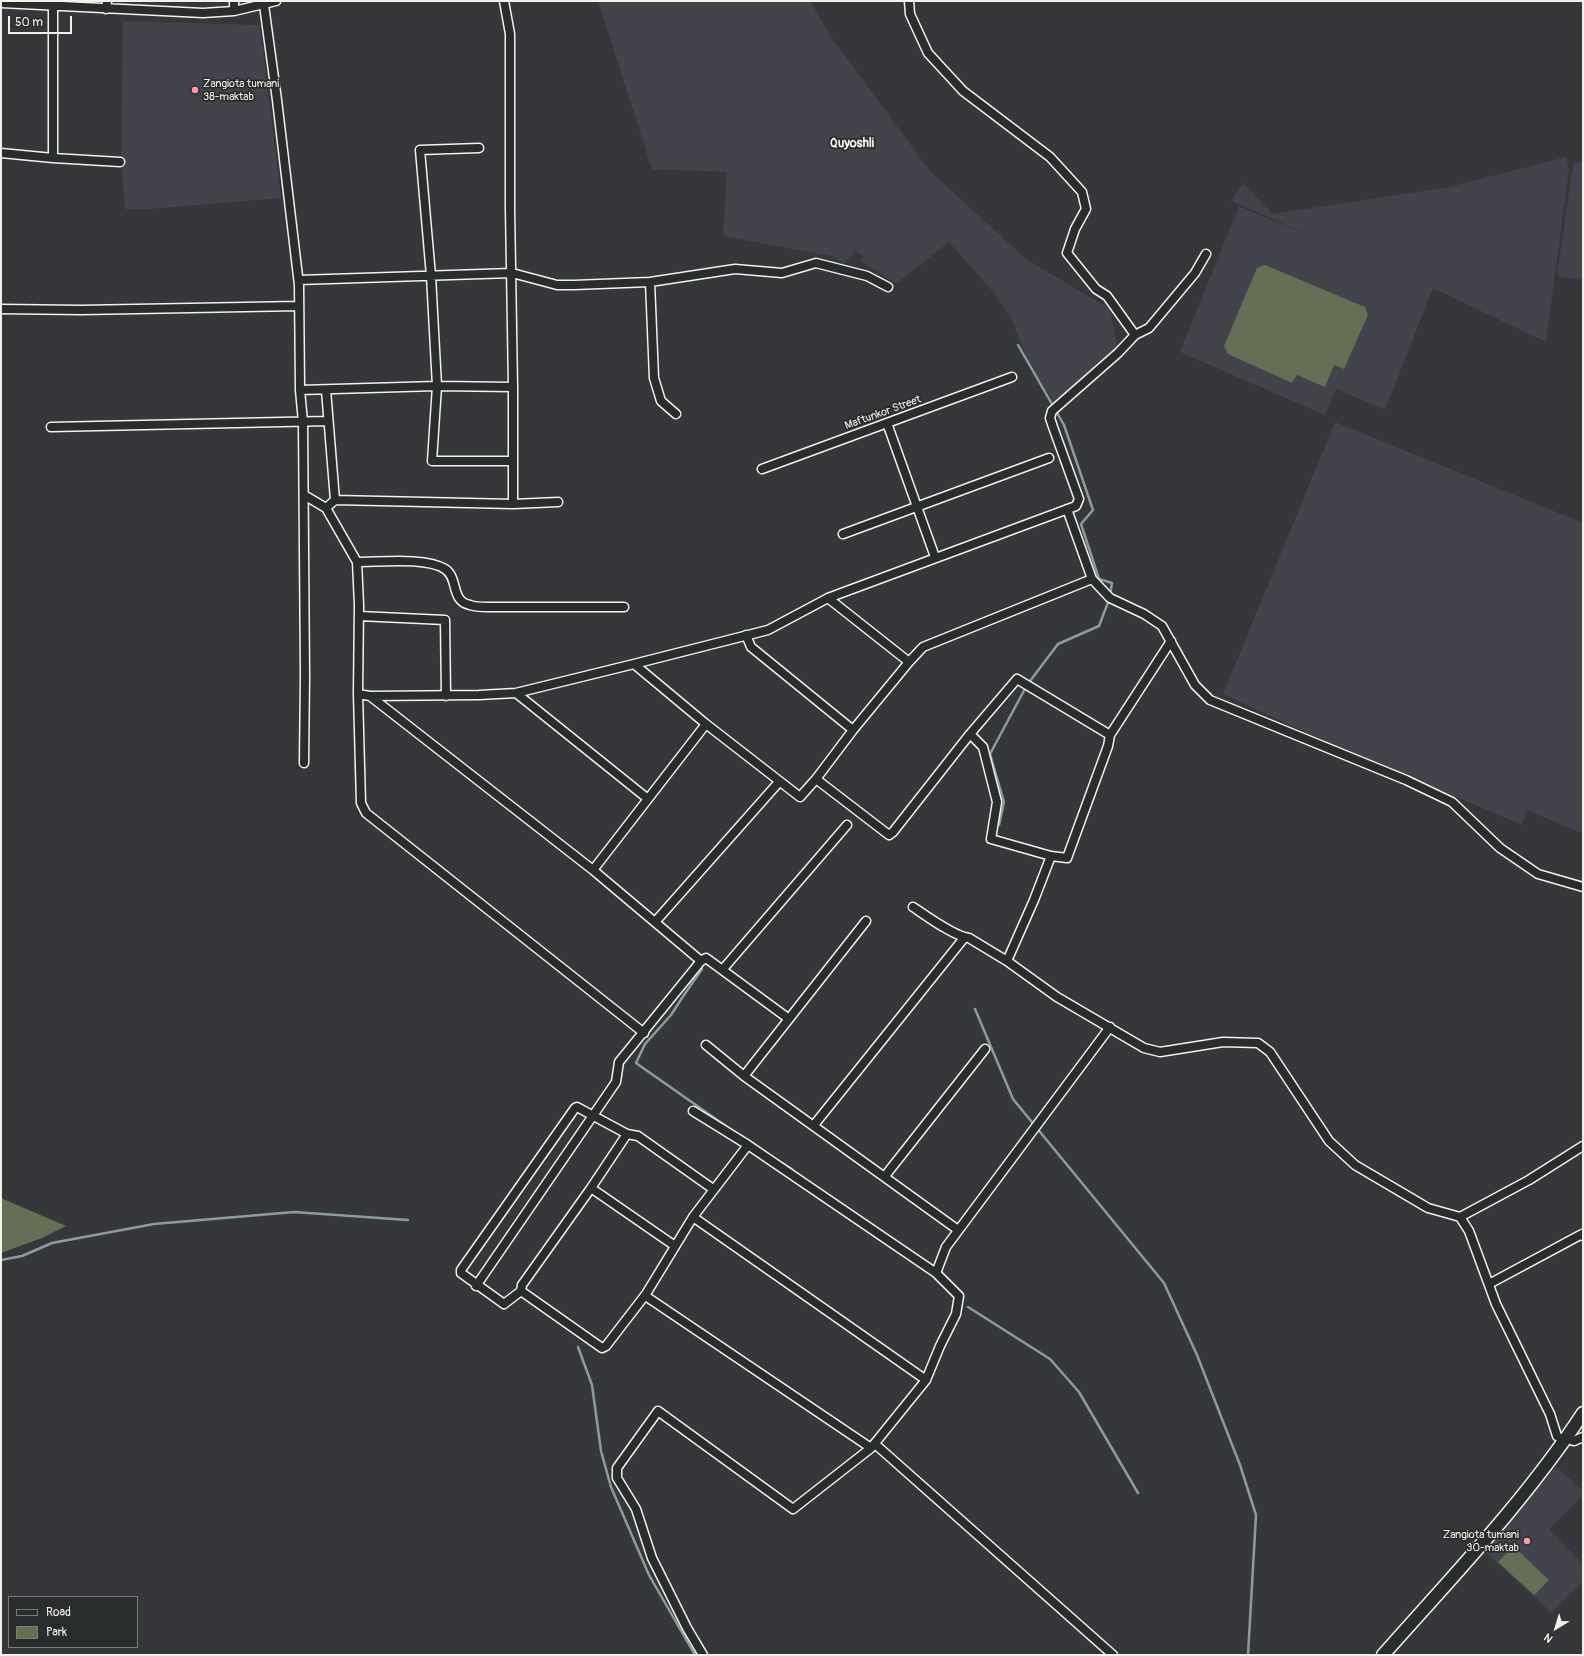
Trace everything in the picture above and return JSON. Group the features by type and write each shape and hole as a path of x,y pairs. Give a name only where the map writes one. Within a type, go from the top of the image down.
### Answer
{"main road":[{"path":"1383,1655 1498,1524 1565,1439 1583,1412"}],"street":[{"path":"234,1 234,11"},
{"path":"4,4 53,6 107,5 196,13 234,11 276,1"},
{"path":"504,1 510,34 513,504"},
{"path":"909,1 910,14 928,53 963,91 1050,157 1082,192 1086,209 1075,229 1067,253 1096,288 1107,296 1135,335"},
{"path":"264,5 299,280 300,390 303,422 304,495 304,763"},
{"path":"52,158 53,6"},
{"path":"479,148 420,150 431,276 437,386 432,461 513,461"},
{"path":"1,153 120,162"},
{"path":"358,694 370,696 446,696 516,693 768,630 828,598 935,557 1076,506 1079,499 1050,418 1052,411 1118,353 1135,335 1149,328 1164,313 1195,273 1206,254"},
{"path":"299,280 512,273 557,285 650,282 734,269 782,273 816,263 867,276 888,288"},
{"path":"650,282 654,378 661,401 676,414"},
{"path":"1,309 82,310 299,306"},
{"name":"Maftunkor Street","path":"762,470 1012,377"},
{"path":"300,390 437,386 513,387"},
{"path":"326,390 335,500"},
{"path":"52,427 328,421"},
{"path":"887,423 935,557"},
{"path":"843,534 1049,458"},
{"path":"304,495 326,508 357,562 361,802 366,813 644,1033"},
{"path":"326,508 335,500 513,504 558,502"},
{"path":"1067,509 1092,580 1110,598 1144,614 1162,626 1195,685 1210,700 1406,780 1452,802 1500,848 1538,874 1583,887"},
{"path":"357,562 429,562 446,570 452,576 455,591 460,600 468,605 488,608 624,607"},
{"path":"634,664 706,724 800,797 816,779 853,730 923,647 1092,580"},
{"path":"828,598 909,662"},
{"path":"359,616 445,620 446,696"},
{"path":"746,635 751,647 853,730"},
{"path":"970,734 983,747 997,802 990,839 1051,856 1067,858 1108,746 1110,735 1171,641"},
{"path":"816,779 889,835 893,832 970,734 1017,679 1110,735"},
{"path":"516,693 648,799"},
{"path":"370,696 593,870 701,961"},
{"path":"593,870 706,724"},
{"path":"655,922 779,782"},
{"path":"723,970 847,825"},
{"path":"1007,961 1034,900 1051,856"},
{"path":"913,907 941,925 964,938 969,938 1007,961 1057,997 1144,1048 1160,1052 1223,1042 1258,1043 1270,1052 1329,1141 1355,1164 1428,1208 1460,1217 1469,1231 1496,1304 1550,1414 1557,1436 1574,1441 1583,1437"},
{"path":"744,1076 866,921"},
{"path":"814,1125 964,938"},
{"path":"476,1286 616,1082 619,1062 701,961 706,958 788,1019"},
{"path":"936,1273 946,1247 958,1230 1110,1027"},
{"path":"706,1045 744,1076 958,1230"},
{"path":"885,1176 984,1049"},
{"path":"627,1134 591,1188 522,1285 521,1291 504,1304 476,1286 461,1273 461,1268 573,1110 577,1107 627,1134 638,1136 713,1189"},
{"path":"693,1111 748,1145 936,1273 959,1296 956,1314 940,1346 926,1380 873,1446 793,1509 658,1411 617,1468 617,1478 636,1509 652,1558 687,1628 703,1655"},
{"path":"521,1291 602,1348 606,1346 646,1294 693,1216 748,1145"},
{"path":"1460,1217 1529,1180 1583,1146"},
{"path":"591,1188 675,1246"},
{"path":"693,1216 926,1380"},
{"path":"1489,1284 1582,1234 1583,1236"},
{"path":"646,1294 647,1297 873,1446 1114,1655"}],"shaded area":[{"path":"598,1 810,1 834,41 930,171 1026,259 1110,309 1118,351 1055,403 1030,367 1013,322 995,294 949,242 896,284 861,261 864,257 856,251 843,264 836,257 723,236 727,172 652,169"},
{"name":"Zangiota tumani 38-maktab","path":"123,21 260,25 281,198 150,209 125,209 121,154"},
{"path":"1566,157 1569,170 1546,342 1433,288 1385,410 1336,389 1325,415 1180,352 1239,206 1344,250 1231,201 1243,183 1273,214 1449,187"},
{"path":"1583,161 1583,280 1557,276 1573,164"},
{"path":"1335,422 1583,523 1583,825 1581,833 1527,810 1522,825 1307,733 1223,694"},
{"name":"Zangiota tumani 30-maktab","path":"1556,1466 1583,1491 1583,1495 1549,1529 1583,1564 1583,1581 1552,1613 1485,1552"}],"green space":[{"path":"1265,265 1365,307 1368,315 1344,369 1334,365 1325,387 1297,375 1292,383 1228,354 1224,346 1257,268"},
{"path":"1,1198 66,1226 42,1238 1,1253"},
{"path":"1513,1546 1549,1580 1534,1595 1498,1562"}],"waterway":[{"path":"1018,345 1064,425 1093,510 1081,524 1099,579 1112,583 1110,595"},
{"path":"999,825 1004,802 990,754 1027,685 1058,644 1099,626 1109,600"},
{"path":"702,969 671,1015 645,1044 636,1063 733,1131"},
{"path":"975,1009 1013,1099 1164,1283 1197,1355 1240,1465 1256,1515 1248,1655"},
{"path":"782,1163 792,1169"},
{"path":"1,1260 22,1256 52,1243 154,1224 294,1212 408,1220"},
{"path":"968,1307 1050,1359 1079,1392 1138,1493"},
{"path":"578,1347 592,1385 601,1451 611,1487 649,1575 695,1655"}],"place":[{"name":"Zangiota tumani 38-maktab","path":"195,90"},
{"name":"Zangiota tumani 30-maktab","path":"1527,1541"}],"district":[{"name":"Quyoshli","path":"852,144"}]}
